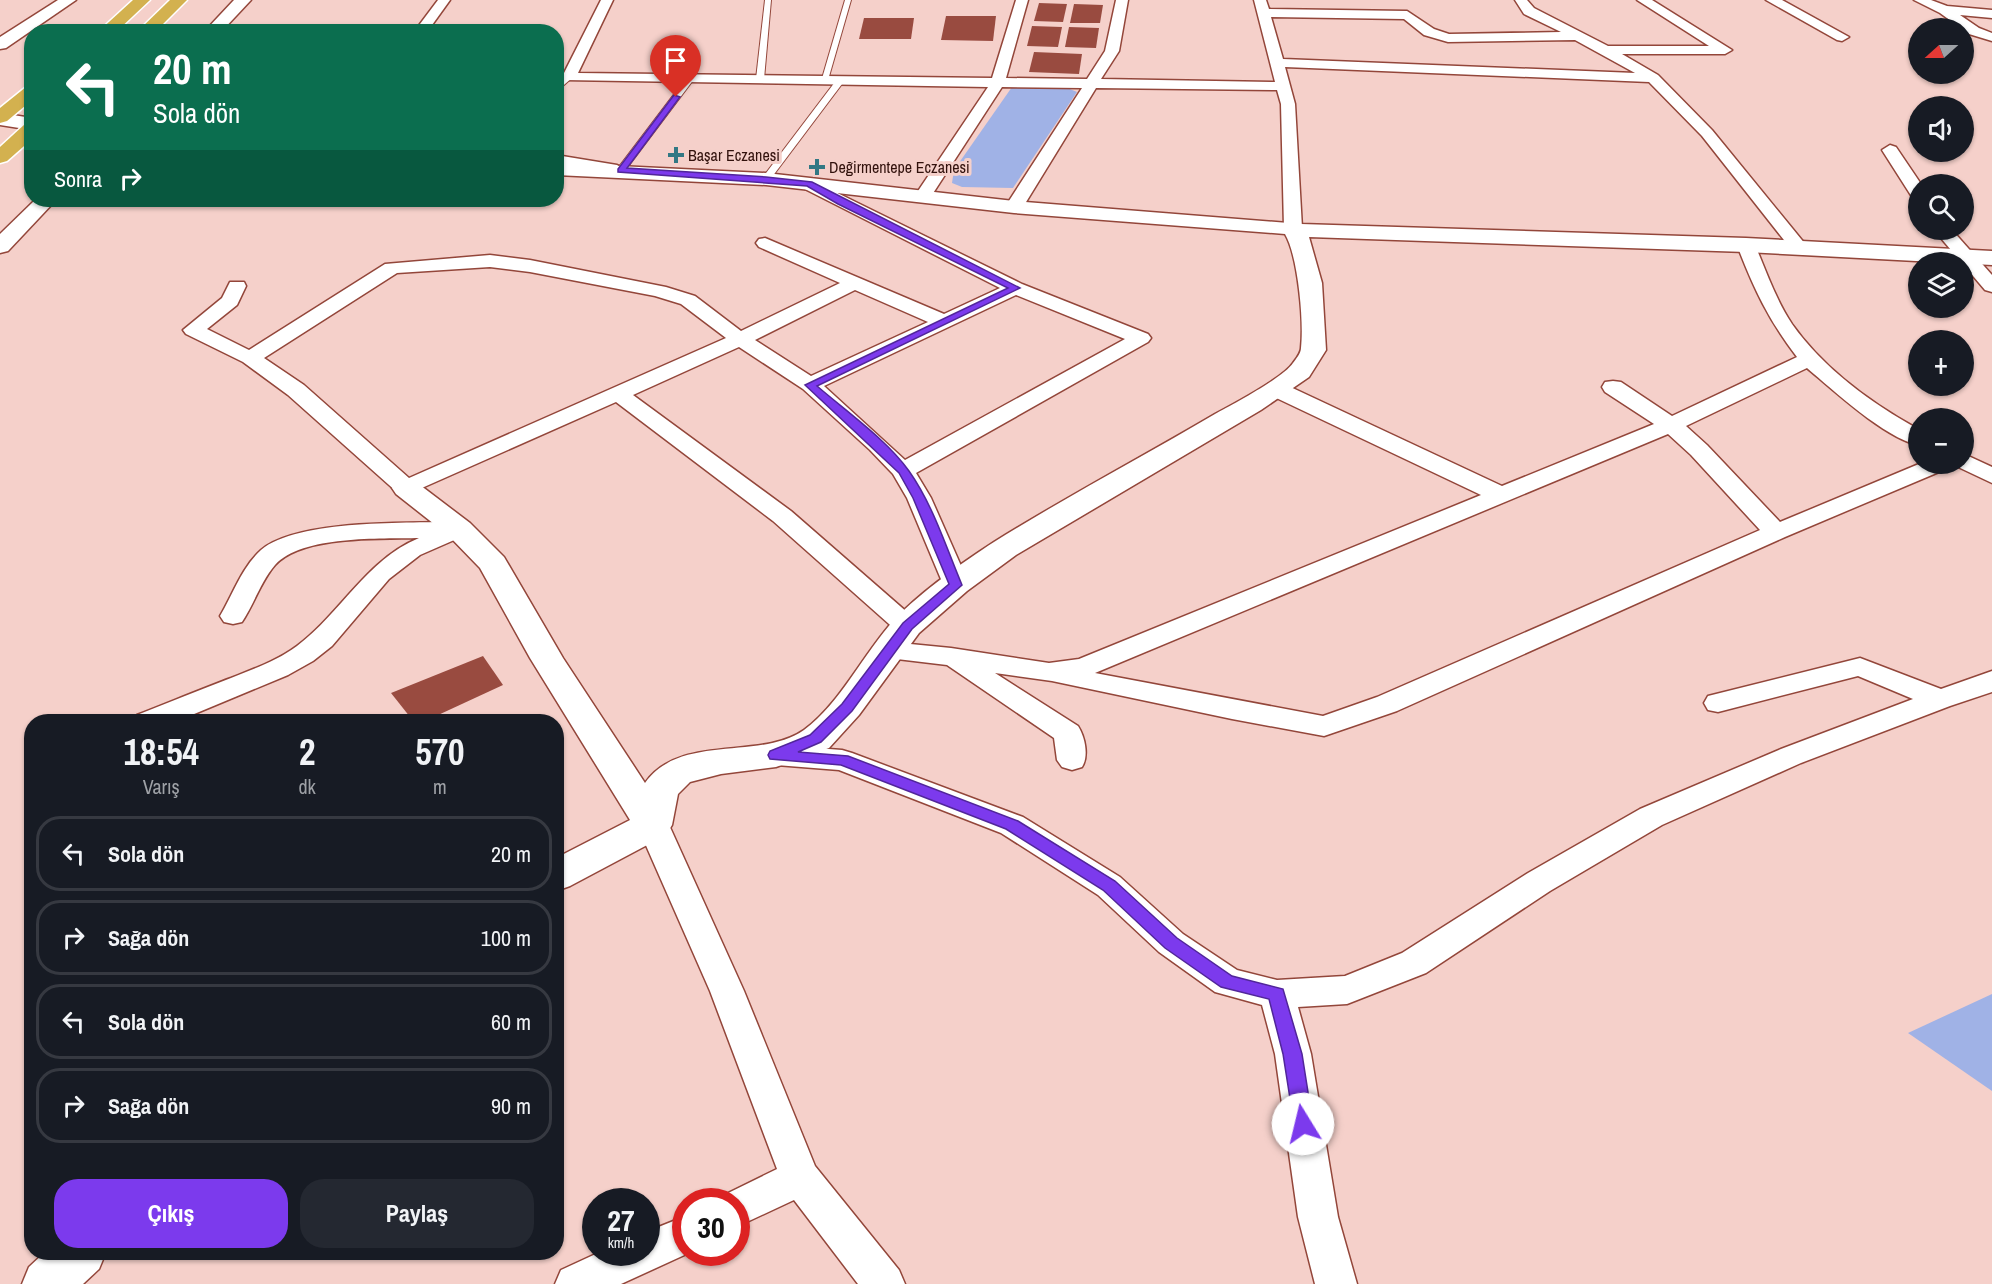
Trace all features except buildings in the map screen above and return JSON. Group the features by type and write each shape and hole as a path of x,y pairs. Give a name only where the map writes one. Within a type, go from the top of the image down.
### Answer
{"highway":[{"path":"115,24 142,0"},
{"path":"153,24 179,0"},
{"path":"0,118 24,98"},
{"path":"0,157 24,135"}],"street":[{"path":"31,24 68,0"},
{"path":"220,24 243,0"},
{"path":"426,24 444,0"},
{"path":"607,0 569,77 1283,86"},
{"path":"922,197 998,82 1022,0"},
{"path":"1014,207 1112,51 1122,0"},
{"path":"1521,0 1529,11 1606,50 1653,78 1707,133 1801,249"},
{"path":"1606,50 1725,50 1643,0"},
{"path":"1772,0 1842,37"},
{"path":"1920,0 1946,10 1974,31 1992,37"},
{"path":"776,755 816,739 847,707 907,626 956,585 1005,549 1276,389 1300,372 1314,350 1310,283 1301,243 1293,229 1288,104 1262,7 1407,15 1429,32 1448,38 1579,36"},
{"path":"1946,10 1992,14"},
{"path":"0,44 24,28"},
{"path":"1278,63 1653,78"},
{"path":"0,118 24,122"},
{"path":"1890,150 1908,178"},
{"path":"564,161 621,170"},
{"path":"564,169 621,170 766,179 1014,207 1293,229 1746,245 1908,254"},
{"path":"809,184 1015,288 1141,338 903,471"},
{"path":"0,246 39,207"},
{"path":"1951,240 1961,252"},
{"path":"765,243 943,321"},
{"path":"1746,245 1763,287 1782,324 1809,359 1883,418 1908,432"},
{"path":"1974,257 1992,258"},
{"path":"250,358 392,268 490,261 530,266 669,294 688,300 740,339 810,385 903,471 919,498 956,585"},
{"path":"1974,267 1992,286"},
{"path":"406,488 740,339 854,283"},
{"path":"237,286 230,301 194,330 250,358 296,390 406,488 459,529 493,564 547,658 653,825 727,991 800,1178 884,1284"},
{"path":"810,385 1015,288"},
{"path":"1048,672 1084,667 1671,425 1809,359"},
{"path":"1613,387 1671,425 1700,450 1776,532"},
{"path":"1276,389 1501,495"},
{"path":"616,393 782,516 907,626"},
{"path":"1974,466 1992,476"},
{"path":"890,651 951,657 1048,672 1232,710 1324,726 1387,704 1776,532 1914,474"},
{"path":"234,616 256,571 274,552 293,543 351,535 459,529"},
{"path":"167,714 278,669 303,656 322,640 380,574 411,550 459,529"},
{"path":"951,657 1068,733 1072,760"},
{"path":"1718,703 1860,668 1940,699"},
{"path":"653,825 660,789 678,772 721,761 776,755 842,760 1012,825 1109,886 1171,943 1227,982 1277,994 1347,990 1414,963 1539,882 1651,817 1791,756 1940,699 1990,685"},
{"path":"564,872 653,825"},
{"path":"1277,994 1293,1054 1318,1217 1336,1284"},
{"path":"750,1202 800,1178"},
{"path":"47,1284 72,1260"},
{"path":"576,1284 615,1266"}],"lane":[{"path":"760,79 768,0"},
{"path":"824,80 848,0"},
{"path":"564,82 569,77"},
{"path":"621,170 690,79"},
{"path":"766,179 841,80"}],"shaded area":[{"path":"1012,87 1065,87 1077,92 1013,188 962,187 952,183 954,170"},
{"path":"1992,994 1992,1091 1908,1033"}],"place":[{"name":"Başar Eczanesi","path":"676,155"},
{"name":"Değirmentepe Eczanesi","path":"817,167"}],"route":[{"path":"676,97 621,170 809,184 1015,288 810,385 903,471 919,498 956,585 907,626 847,707 816,739 776,755 842,760 1012,825 1109,886 1171,943 1227,982 1277,994 1293,1054 1303,1124"}]}
